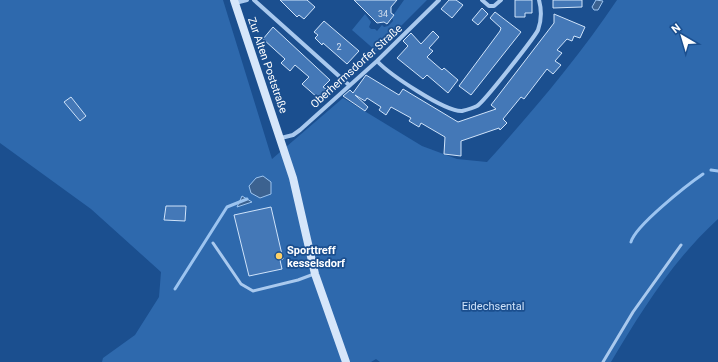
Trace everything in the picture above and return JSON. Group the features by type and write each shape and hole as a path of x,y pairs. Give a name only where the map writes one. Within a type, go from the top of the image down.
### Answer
{"street":[{"path":"235,1 247,0"},
{"path":"254,0 349,85"},
{"name":"Oberhermsdorfer Straße","path":"281,138 293,135 376,61 439,0"},
{"path":"482,0 489,6 494,6 501,0"},
{"path":"376,61 402,81 450,110 463,111 477,106 537,31 542,13 539,0"},
{"name":"Zur Alten Poststraße","path":"235,1 293,178 315,274 346,362"}],"lane":[{"path":"213,244 241,284 253,291 298,280 315,274"},
{"path":"602,362 633,312 681,245"}],"green space":[{"name":"Eidechsental","path":"0,0 223,0 272,159 343,98 422,146 457,159 487,162 555,83 617,0 718,0 718,219 687,251 659,286 634,323 611,362 380,362 376,359 371,362 102,362 103,358 135,335 159,297 161,272 91,209 0,143"},
{"path":"404,0 427,0 376,51 352,30 365,14 371,22 369,27 371,29 375,29 377,31 382,25 384,27 388,26 393,21 392,17"}],"shaded area":[{"path":"596,0 603,1 598,10 594,10 592,7"},
{"path":"263,176 271,182 271,194 260,198 251,193 249,186 256,178"},
{"path":"242,196 252,202 237,207"}],"building":[{"path":"280,0 307,0 315,7 304,19 299,15 297,17"},
{"path":"354,0 397,0 391,7 391,13 394,15 387,24 384,22 377,23"},
{"path":"449,0 456,0 463,5 452,18 441,9"},
{"path":"515,0 532,0 532,13 525,13 525,17 515,17"},
{"path":"553,0 582,0 582,7 553,8"},
{"path":"482,8 488,14 478,25 472,20"},
{"path":"495,12 521,32 471,95 459,86 500,31 501,28 490,18"},
{"path":"554,14 585,27 580,38 574,36 572,41 567,39 557,50 562,53 555,61 561,65 553,74 547,69 524,99 521,97 503,119 507,123 500,130 499,128 461,141 461,156 444,154 445,137 421,123 419,127 409,121 411,118 391,107 386,115 379,110 381,107 367,98 365,101 355,95 368,107 365,111 343,96 350,90 353,93 366,75 399,95 403,89 458,122 496,109 491,105 554,23"},
{"path":"324,21 359,51 347,64 315,38 318,35 314,32"},
{"path":"273,27 330,80 323,87 326,89 318,98 302,84 309,77 295,65 290,71 281,63 285,59 263,39"},
{"path":"433,31 439,37 429,48 433,51 427,57 442,70 444,68 458,80 448,93 427,75 423,79 397,58 408,46 403,41 411,33 421,44"},
{"path":"71,97 86,116 80,121 64,102"},
{"path":"166,206 186,206 185,221 164,220"},
{"path":"271,207 283,259 280,260 282,269 249,276 234,215"}],"waterway":[{"path":"711,170 718,171"},
{"path":"631,242 651,216 703,174"},
{"path":"175,289 227,207 247,199"}],"place":[{"name":"Sporttreff kesselsdorf","path":"279,256"}]}
